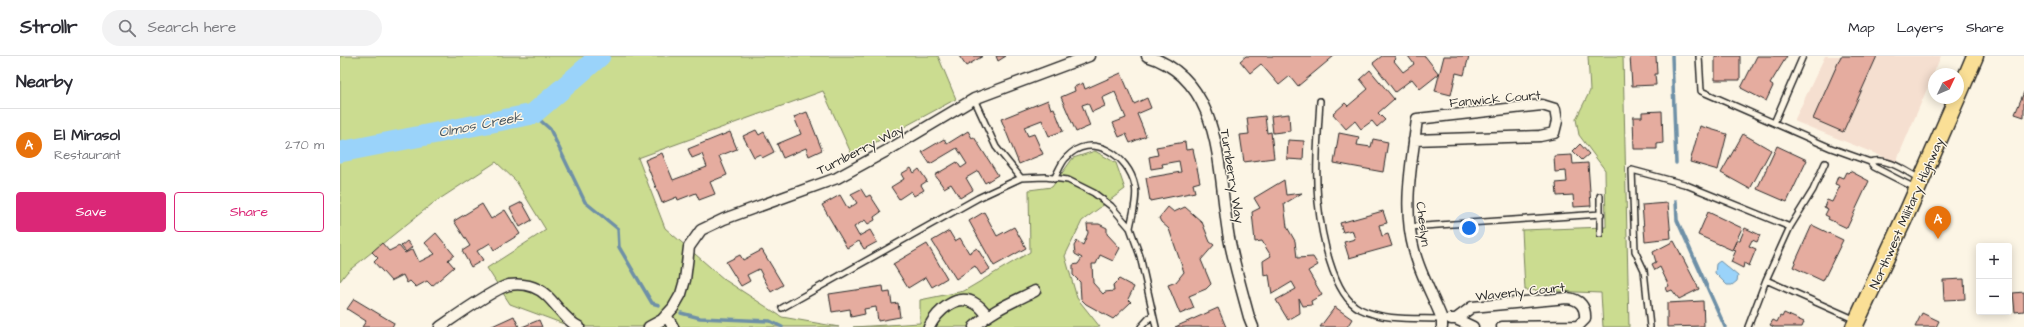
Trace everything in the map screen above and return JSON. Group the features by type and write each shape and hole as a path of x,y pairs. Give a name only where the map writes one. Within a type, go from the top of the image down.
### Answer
{"main road":[{"name":"Northwest Military Highway","path":"1964,83 1975,56"},
{"name":"Northwest Military Highway","path":"1855,324 1955,104"}],"street":[{"name":"Turnberry Way","path":"649,327 662,320 681,294 685,280 689,247 700,230 724,219 836,178 890,150 974,99 1089,56"},
{"name":"Turnberry Way","path":"1147,56 1156,59 1176,71 1192,86 1206,107 1213,130 1229,237 1247,311 1253,327"},
{"name":"Fanwick Court","path":"1414,140 1540,136 1554,133 1557,121 1555,109 1542,105 1417,119"},
{"name":"Cheslyn","path":"1417,119 1409,171 1407,198 1409,227 1414,251 1442,323"},
{"path":"440,327 508,285 522,285 536,288 546,295 564,317 579,327"},
{"path":"974,327 987,315 1035,291"},
{"name":"Waverly Court","path":"1456,319 1472,307 1567,298 1574,298 1581,303 1586,311 1585,319 1578,326 1502,327"},
{"path":"929,327 940,312 956,301 965,299 976,303 987,315"},
{"path":"666,315 673,327"},
{"path":"1442,323 1456,319 1473,327"}],"lane":[{"path":"1699,56 1701,91 1831,148 1870,162 1875,161 1890,163 1919,184"},
{"path":"1774,123 1802,56"},
{"path":"974,99 996,146 1021,178"},
{"path":"1320,101 1317,152 1318,202 1327,249 1337,284 1348,300 1360,309 1382,316 1442,323"},
{"path":"1054,179 1066,158 1082,147 1095,146 1108,150 1120,158 1128,170 1135,186 1130,228"},
{"path":"1870,162 1874,167 1919,184"},
{"path":"1748,327 1766,280 1790,227 1813,190 1825,163"},
{"path":"1650,327 1644,270 1635,251 1632,170 1684,184 1790,227"},
{"path":"782,308 978,198 1021,178 1054,179 1068,180 1094,193 1111,206 1130,228 1140,256 1156,327"},
{"path":"1600,196 1600,234"},
{"path":"1409,227 1600,214"},
{"path":"1766,280 1855,324"},
{"path":"1141,327 1153,314"}],"shaded area":[{"path":"1825,56 1941,56 1936,68 1928,68 1928,87 1896,162 1794,121"}],"green space":[{"path":"340,56 938,56 956,99 852,155 823,91 638,158 665,228 725,280 782,317 839,327 572,327 510,304 487,268 546,230 516,181 496,162 432,204 347,272 340,281"},
{"path":"1588,56 1623,56 1629,327 1603,327 1601,293 1525,290 1522,230 1606,227 1605,170 1579,135 1576,119 1590,91"},
{"path":"1095,151 1116,163 1125,189 1082,221 1065,256 1077,298 1100,327 853,327 920,323 920,300 964,291 1030,252 1029,190 1052,187 1073,158"}],"water":[{"path":"1720,261 1738,276 1737,281 1732,285 1727,285 1715,273 1716,264"}],"building":[{"path":"959,56 983,56 966,66"},
{"path":"996,56 1006,56 998,61"},
{"path":"1246,56 1334,56 1298,86 1290,76 1279,85 1261,64 1250,73 1240,61"},
{"path":"1382,56 1394,56 1396,59 1394,61 1403,72 1414,64 1408,56 1425,56 1439,74 1420,89 1412,79 1395,92 1373,63"},
{"path":"1444,56 1469,56 1464,75 1456,73 1451,95 1435,91"},
{"path":"1630,56 1656,56 1656,85 1632,86"},
{"path":"1715,56 1740,56 1740,80 1715,80"},
{"path":"1757,56 1787,56 1770,84 1773,86 1766,101 1741,88"},
{"path":"1841,56 1877,56 1843,132 1813,119"},
{"path":"1370,70 1394,99 1378,113 1385,120 1377,127 1372,121 1361,129 1355,121 1346,129 1333,114 1345,103 1348,106 1368,89 1360,79"},
{"path":"1121,73 1134,104 1147,98 1151,108 1137,114 1146,136 1130,143 1126,134 1119,137 1113,123 1126,118 1115,92 1102,98 1105,106 1092,112 1088,103 1082,105 1090,126 1076,132 1061,97 1075,91 1074,87 1083,83 1085,89"},
{"path":"2024,92 2024,117 2015,114"},
{"path":"1048,100 1051,109 1054,108 1063,131 1049,136 1042,120 1024,127 1028,136 1034,134 1043,154 1019,164 1001,119"},
{"path":"1662,111 1663,143 1657,144 1657,149 1634,149 1633,117 1642,117 1642,112"},
{"path":"807,112 822,150 809,156 806,148 783,158 777,144 801,134 794,117"},
{"path":"1289,114 1290,131 1273,133 1271,116"},
{"path":"1265,116 1267,133 1271,132 1274,158 1244,162 1240,135 1249,134 1247,118"},
{"path":"1700,126 1727,134 1718,170 1690,162"},
{"path":"756,130 759,135 764,132 774,152 762,158 760,154 754,157 743,136"},
{"path":"968,131 972,138 974,137 998,175 985,183 978,171 966,178 973,190 960,198 951,184 944,188 935,175 957,162 961,168 967,164 957,148 930,164 922,152 944,139 947,144"},
{"path":"730,132 737,149 719,156 727,175 710,182 715,194 699,200 696,193 678,200 677,197 662,203 645,160 662,153 673,180 707,167 702,154 692,158 688,149"},
{"path":"1339,133 1359,137 1357,145 1371,147 1373,139 1388,142 1383,172 1334,163"},
{"path":"1743,134 1771,150 1750,189 1721,173"},
{"path":"1288,140 1304,141 1303,160 1287,159"},
{"path":"1185,142 1186,150 1193,149 1200,182 1193,184 1195,192 1150,201 1146,178 1181,172 1179,161 1162,164 1163,167 1151,169 1149,157 1158,155 1156,147"},
{"path":"1580,144 1589,154 1582,160 1573,151"},
{"path":"1777,146 1807,160 1787,202 1757,189"},
{"path":"1572,155 1573,164 1588,163 1591,206 1574,207 1573,195 1557,196 1556,183 1567,182 1566,171 1555,172 1554,156"},
{"path":"911,168 914,173 919,169 927,181 921,185 924,190 914,196 911,191 899,199 891,187 904,179 901,174"},
{"path":"1850,171 1869,181 1847,228 1828,219 1829,217 1825,215 1828,209 1824,207 1827,200 1832,202 1840,186 1835,184 1838,176 1843,178 1846,172 1848,173"},
{"path":"1284,180 1286,195 1302,193 1284,204 1287,227 1295,241 1297,258 1313,257 1318,265 1308,271 1322,295 1311,301 1312,305 1303,306 1299,298 1300,313 1288,320 1276,300 1296,289 1292,282 1272,294 1269,275 1264,276 1263,261 1271,256 1262,241 1255,242 1252,212 1260,208 1254,198"},
{"path":"861,189 866,197 870,195 881,212 874,217 875,220 868,224 865,220 854,227 859,236 870,230 877,242 864,249 859,241 847,248 822,205 840,195 848,209 857,203 851,194"},
{"path":"522,202 532,220 520,227 510,208"},
{"path":"1668,203 1671,238 1645,241 1642,205"},
{"path":"482,204 491,219 505,210 520,234 494,250 490,243 477,251 483,260 471,267 462,251 470,246 454,221"},
{"path":"1168,207 1174,212 1185,207 1202,222 1210,242 1214,245 1201,260 1211,284 1206,289 1189,296 1194,308 1180,314 1168,285 1176,282 1184,272 1169,229 1161,222 1159,218"},
{"path":"1383,211 1387,223 1379,225 1382,236 1388,234 1392,246 1349,258 1344,242 1355,239 1352,230 1343,232 1340,223"},
{"path":"984,212 997,236 1014,227 1026,248 994,266 969,221"},
{"path":"1708,212 1742,228 1732,250 1698,235"},
{"path":"1087,224 1099,224 1107,228 1107,234 1120,248 1113,261 1100,255 1096,264 1092,264 1093,283 1103,294 1105,292 1114,291 1113,285 1119,279 1134,287 1128,299 1131,302 1113,319 1086,304 1081,299 1080,282 1073,275 1073,265 1078,264 1082,258 1075,254 1074,246 1077,241 1083,245 1088,233"},
{"path":"1812,225 1843,240 1823,281 1793,267"},
{"path":"1745,228 1760,235 1757,242 1752,240 1749,246 1756,249 1749,266 1744,263 1743,268 1731,262 1736,250 1733,249 1737,240 1740,240"},
{"path":"949,231 955,241 960,238 969,253 977,248 990,269 981,275 975,266 956,279 932,241"},
{"path":"436,233 454,255 448,260 454,267 432,286 427,281 416,287 410,281 407,283 403,275 391,281 374,262 378,258 372,252 382,243 389,251 399,246 405,253 413,249 419,262 435,254 425,243"},
{"path":"407,241 412,247 406,252 401,246"},
{"path":"1674,241 1699,289 1679,299 1672,290 1667,292 1665,288 1669,286 1660,267 1655,270 1652,264 1656,262 1653,252"},
{"path":"927,244 947,278 932,287 926,277 908,288 893,264"},
{"path":"762,250 783,285 771,292 759,269 747,275 750,281 741,286 726,262 740,255 743,260"},
{"path":"1964,279 1965,299 1944,300 1943,280"},
{"path":"883,286 884,293 890,292 892,304 898,303 900,317 878,321 876,307 864,309 865,314 851,317 850,309 832,312 829,294"},
{"path":"2024,292 2024,311 2015,312 2013,293"},
{"path":"354,299 394,323 392,327 362,327 366,321 347,309"},
{"path":"1703,301 1704,326 1667,327 1667,303"},
{"path":"1335,307 1352,319 1347,327 1320,327"},
{"path":"1218,308 1226,327 1175,327"},
{"path":"1784,313 1804,322 1802,327 1774,327 1770,325 1773,320 1777,322 1780,316 1782,317"},
{"path":"1922,313 1939,321 1936,327 1915,327"},
{"path":"514,316 519,327 490,327"},
{"path":"539,320 542,327 522,327"}],"waterway":[{"name":"Olmos Creek","path":"340,152 533,114 600,56"},
{"path":"1672,56 1676,163"},
{"path":"533,114 550,129 585,202 618,229 619,247 652,303 659,305"},
{"path":"1676,201 1677,220 1725,327"},
{"path":"681,313 700,318 770,321 782,327"}],"place":[{"name":"El Mirasol","path":"1938,239"}]}
